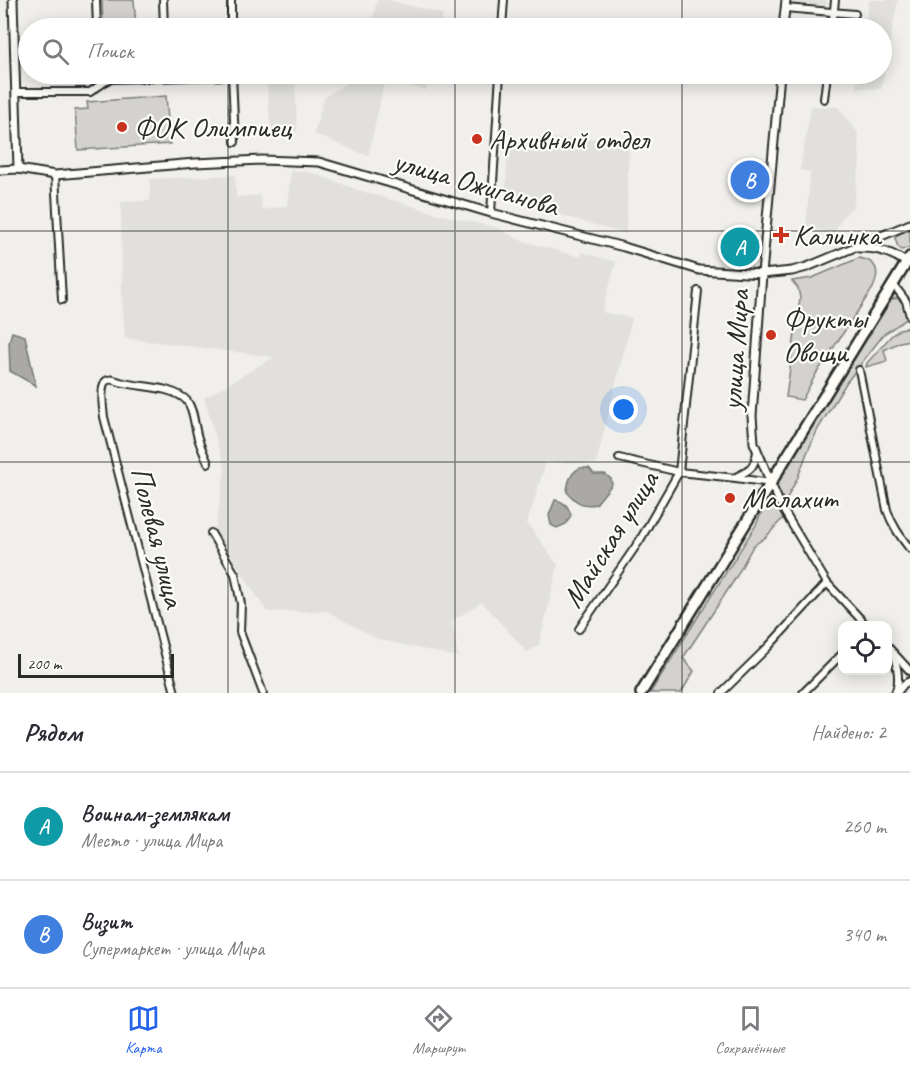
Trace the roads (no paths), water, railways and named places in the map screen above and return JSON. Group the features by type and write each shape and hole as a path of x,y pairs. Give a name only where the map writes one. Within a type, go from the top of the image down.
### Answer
{"main road":[{"path":"641,693 908,260"}],"street":[{"path":"14,0 18,169"},
{"path":"96,0 97,18"},
{"path":"163,0 164,18"},
{"path":"231,0 231,18"},
{"path":"503,18 504,0"},
{"path":"833,18 835,0"},
{"path":"786,4 855,14"},
{"path":"232,84 235,142"},
{"path":"491,213 499,84"},
{"name":"улица Мира","path":"771,483 757,452 752,416 779,84"},
{"path":"824,99 826,84"},
{"path":"16,92 90,92 100,85"},
{"name":"улица Ожиганова","path":"0,170 18,169 55,175 195,163 262,160 319,162 491,213 624,247 699,270 762,274 807,267 910,224"},
{"path":"55,175 62,300"},
{"path":"853,248 882,249 908,260"},
{"path":"893,284 906,301 910,316"},
{"path":"679,472 698,291"},
{"path":"859,370 890,521 910,549"},
{"name":"Полевая улица","path":"175,693 105,417 103,386 105,381 109,379 166,390 181,396 190,407 198,441 208,463"},
{"path":"736,478 749,471 754,464 757,452"},
{"path":"619,458 679,472 771,483 782,508 827,583 862,621"},
{"name":"Майская улица","path":"579,629 640,540 679,472"},
{"path":"211,533 235,574 241,604 240,632 263,693"},
{"path":"721,693 768,647 827,583"},
{"path":"893,653 910,671"},
{"path":"893,653 898,671 896,693"},
{"path":"803,693 838,659"},
{"path":"896,693 910,681"}],"place":[{"name":"ФОК Олимпиец","path":"122,127"},
{"name":"Архивный отдел","path":"477,139"},
{"name":"Визит","path":"750,180"},
{"name":"Калинка","path":"781,235"},
{"name":"Воинам-землякам","path":"740,247"},
{"name":"Фрукты Овощи","path":"771,335"},
{"name":"Малахит","path":"730,498"}]}
